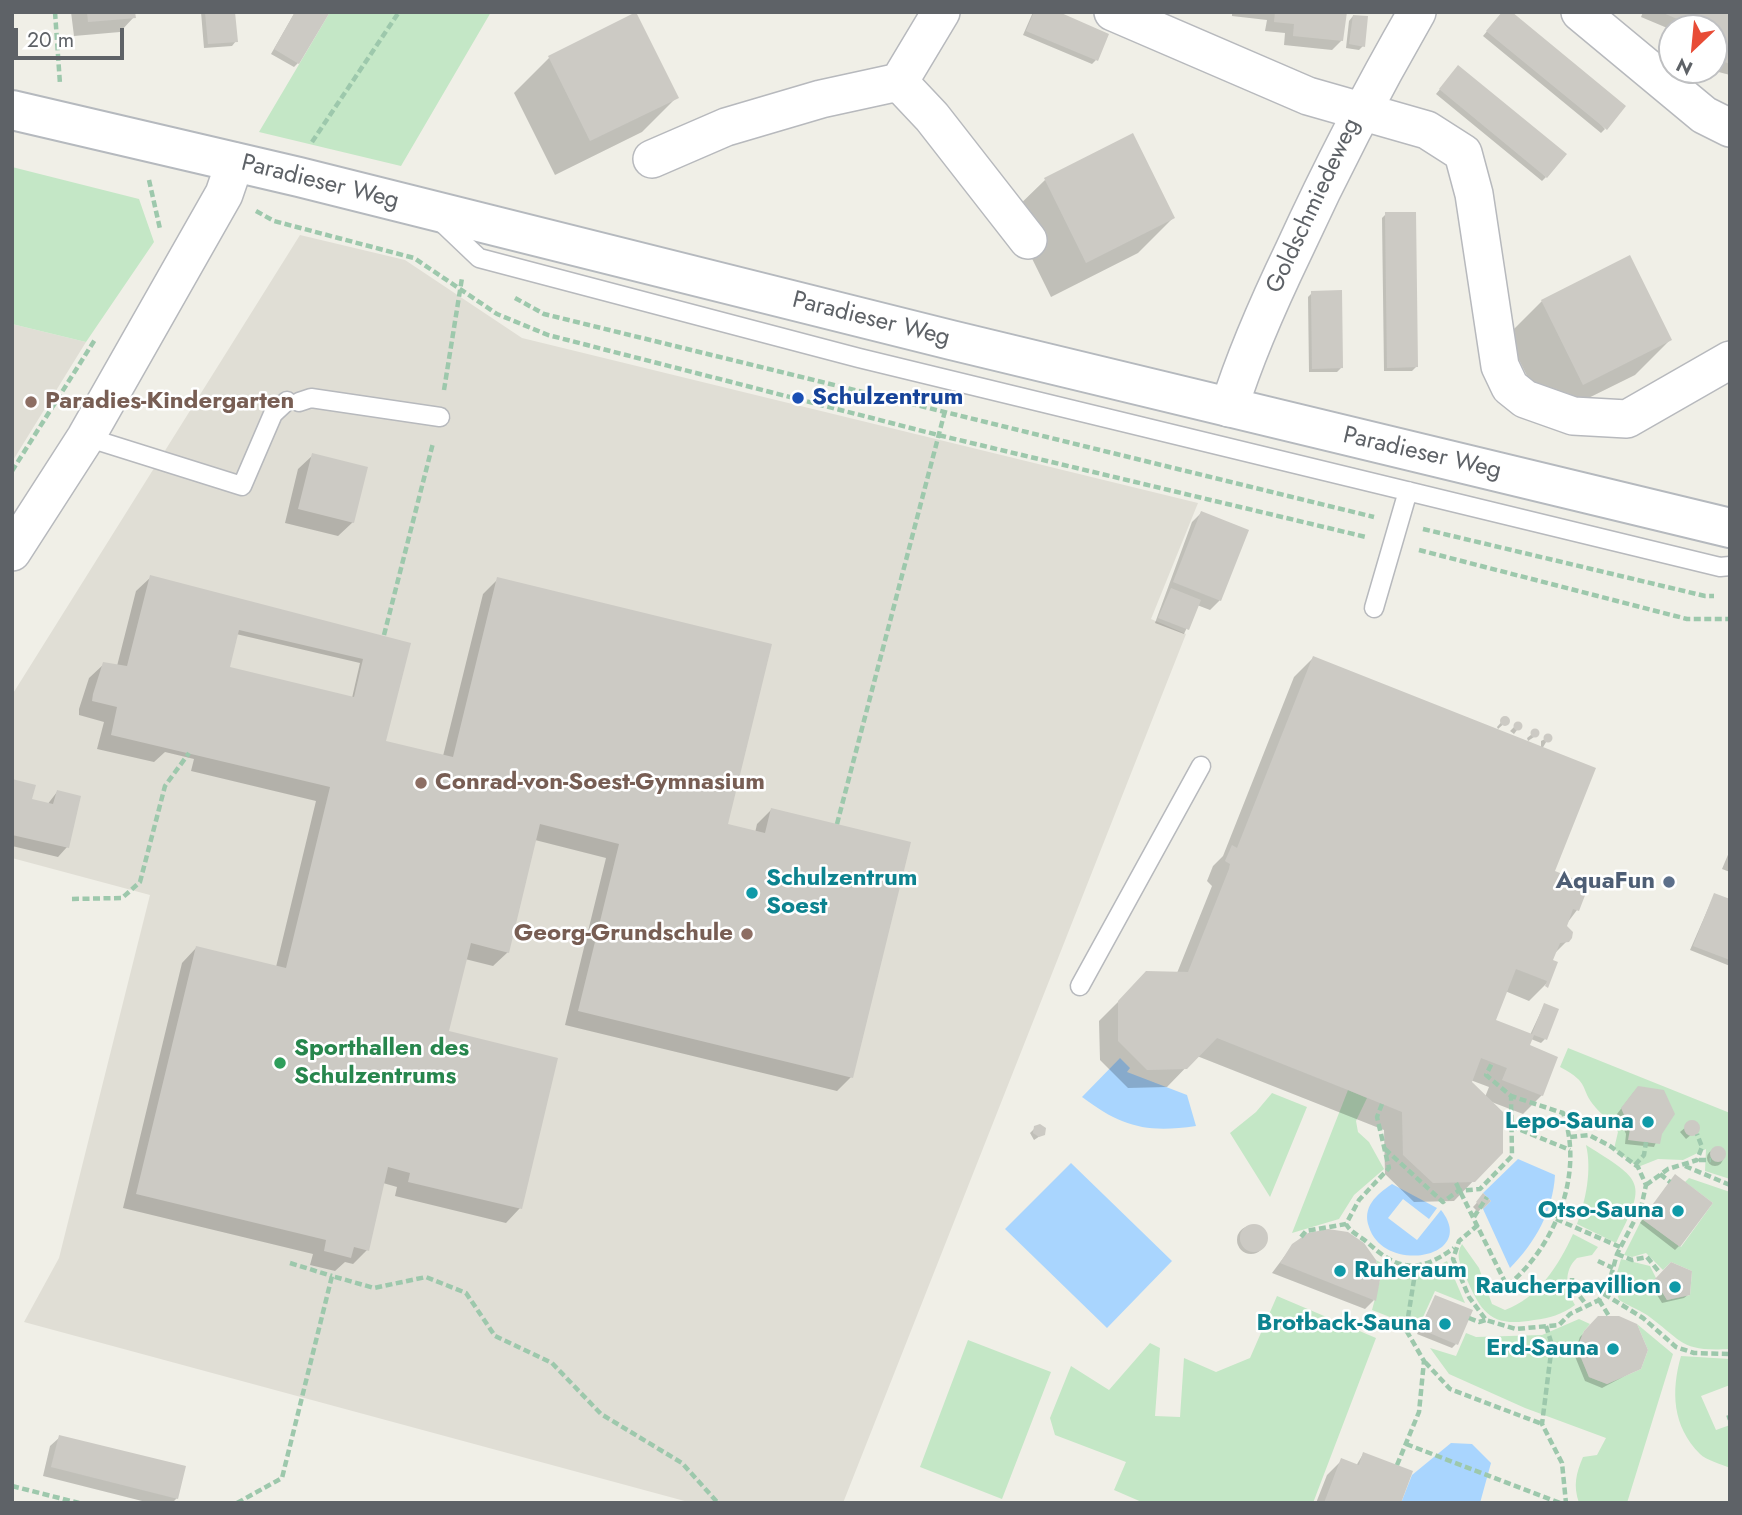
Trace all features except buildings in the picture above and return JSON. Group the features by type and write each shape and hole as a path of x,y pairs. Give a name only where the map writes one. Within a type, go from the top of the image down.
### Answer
{"street":[{"path":"652,159 726,127 821,99 899,82 941,12"},
{"path":"1113,12 1308,96 1427,130 1463,153 1474,194 1500,366 1510,387 1525,399 1573,416 1627,419 1730,360"},
{"name":"Goldschmiedeweg","path":"1229,408 1246,353 1359,111 1417,12"},
{"path":"1580,12 1704,115 1730,128"},
{"path":"899,82 932,117 1028,240"},
{"name":"Paradieser Weg","path":"12,110 136,139 230,178 299,177 1229,408 1263,435 1730,528"},
{"path":"12,552 86,437 230,178"}],"lane":[{"path":"430,211 479,258 952,381 1263,435 1408,491 1720,567 1730,566"},
{"path":"86,437 242,486 274,414 293,402 311,397 440,417"},
{"path":"1374,608 1408,491"},
{"path":"1080,986 1201,766"}],"path":[{"path":"53,120 61,75 55,12"},
{"path":"299,177 313,138 399,12"},
{"path":"136,139 153,190 160,235"},
{"path":"230,178 274,221 414,258 497,314 548,335 938,435 1392,544 1687,619 1730,620"},
{"path":"12,471 101,330"},
{"path":"837,824 952,381"},
{"path":"72,899 122,898 140,882 165,786 189,753"},
{"path":"1456,1183 1507,1286 1535,1259 1556,1219 1565,1192 1570,1137 1563,1113 1511,1096 1486,1075 1492,1063"},
{"path":"1439,1209 1443,1202 1458,1191 1480,1189 1512,1156 1511,1096"},
{"path":"1346,1224 1359,1199 1387,1172 1389,1163 1377,1117 1382,1104"},
{"path":"1511,1126 1570,1150"},
{"path":"1697,1134 1702,1147 1697,1160"},
{"path":"1570,1137 1589,1135 1635,1165 1646,1185"},
{"path":"1635,1165 1644,1155 1646,1142"},
{"path":"1385,1149 1443,1202"},
{"path":"1469,1318 1516,1329 1559,1325 1570,1314 1599,1300 1604,1294 1620,1247 1641,1208 1646,1185 1660,1174 1697,1160 1711,1160"},
{"path":"1684,1166 1730,1185"},
{"path":"1660,1174 1670,1182"},
{"path":"1474,1217 1486,1197"},
{"path":"1556,1219 1620,1247"},
{"path":"1301,1237 1306,1231 1346,1224"},
{"path":"1346,1224 1380,1256 1399,1265 1416,1266 1426,1265 1455,1248 1478,1225"},
{"path":"1455,1248 1455,1266 1469,1297 1486,1320"},
{"path":"1617,1254 1632,1260 1647,1257 1660,1273"},
{"path":"1598,1261 1613,1268"},
{"path":"290,1264 374,1288 426,1277 466,1293 495,1336 552,1363 601,1414 682,1463 718,1503"},
{"path":"1416,1266 1406,1330 1424,1361 1450,1389 1542,1424"},
{"path":"237,1503 282,1478 332,1276"},
{"path":"1572,1278 1572,1286 1588,1307"},
{"path":"1604,1294 1643,1318 1676,1347 1694,1353 1730,1354"},
{"path":"1599,1300 1609,1316"},
{"path":"1546,1326 1552,1345 1542,1424 1562,1462 1566,1503"},
{"path":"1397,1465 1419,1412 1424,1361"},
{"path":"1406,1444 1560,1503"},
{"path":"12,1486 79,1503"}],"shaded area":[{"path":"300,235 405,260 522,338 1198,503 1151,619 1186,634 843,1503 692,1503 24,1322 59,1258 150,895 12,858 12,695"},
{"name":"Paradies-Kindergarten","path":"12,324 86,342 12,462"}],"green space":[{"path":"330,12 491,12 401,166 259,132"},
{"path":"12,167 139,199 154,242 86,342 12,324"},
{"path":"1568,1048 1730,1113 1730,1179 1705,1171 1706,1149 1683,1160 1658,1159 1638,1167 1614,1149 1618,1132 1616,1128 1596,1108 1581,1082 1560,1067"},
{"path":"1348,1090 1367,1098 1356,1121 1358,1132 1369,1142 1384,1169 1354,1195 1339,1219 1292,1233"},
{"path":"1272,1093 1307,1107 1270,1197 1230,1133 1256,1112"},
{"path":"1586,1145 1629,1175 1634,1184 1636,1194 1633,1207 1616,1243 1577,1224 1587,1185"},
{"path":"1689,1178 1730,1192 1730,1349 1701,1349 1683,1343 1647,1315 1619,1300 1614,1283 1621,1259 1650,1266 1667,1300 1690,1295 1692,1271 1671,1262 1663,1270 1646,1253 1632,1257 1624,1255 1642,1219 1681,1247 1713,1203 1685,1182"},
{"path":"1573,1234 1598,1247 1592,1255 1577,1258 1568,1274 1568,1287 1575,1305 1550,1317 1507,1322 1489,1315 1476,1299 1460,1263 1459,1252 1462,1244 1479,1268 1492,1304 1505,1310 1528,1297 1546,1279"},
{"path":"1376,1260 1394,1269 1411,1272 1447,1261 1465,1303 1435,1291 1418,1328 1372,1310 1380,1280"},
{"path":"1277,1296 1376,1338 1313,1503 1144,1503 1114,1490 1126,1462 1055,1435 1050,1418 1071,1366 1109,1390 1150,1343 1160,1348 1155,1416 1180,1417 1184,1358 1216,1372 1250,1358"},
{"path":"1579,1319 1590,1324 1577,1348 1589,1377 1607,1384 1641,1369 1648,1350 1637,1324 1673,1354 1627,1503 1579,1503 1576,1480 1583,1457 1597,1455 1606,1438 1525,1408 1449,1374 1430,1348 1456,1356 1466,1333 1476,1337 1542,1335"},
{"path":"968,1340 1051,1372 1002,1499 920,1467"},
{"path":"1681,1356 1730,1359 1730,1385 1701,1396 1716,1430 1730,1425 1730,1468 1703,1456 1684,1432 1676,1408 1675,1395"}],"water":[{"path":"1120,1058 1130,1068 1127,1072 1187,1095 1196,1126 1163,1129 1135,1125 1110,1115 1082,1097"},
{"path":"1518,1159 1555,1175 1551,1201 1541,1226 1510,1268 1483,1209 1491,1201 1483,1193"},
{"path":"1071,1163 1172,1261 1107,1328 1005,1229"},
{"path":"1392,1184 1437,1208 1429,1219 1403,1199 1388,1218 1417,1240 1441,1210 1449,1226 1448,1240 1439,1249 1425,1254 1408,1255 1392,1251 1378,1242 1369,1227 1367,1213 1376,1197"},
{"path":"1451,1443 1472,1444 1491,1463 1480,1503 1401,1503 1412,1475"}],"place":[{"name":"Schulzentrum","path":"798,398"},
{"name":"Paradies-Kindergarten","path":"31,402"},
{"name":"Conrad-von-Soest-Gymnasium","path":"421,783"},
{"name":"AquaFun","path":"1669,882"},
{"name":"Schulzentrum Soest","path":"752,893"},
{"name":"Georg-Grundschule","path":"747,934"},
{"name":"Sporthallen des Schulzentrums","path":"280,1063"},
{"name":"Lepo-Sauna","path":"1648,1122"},
{"name":"Otso-Sauna","path":"1678,1211"},
{"name":"Ruheraum","path":"1340,1271"},
{"name":"Raucherpavillion","path":"1675,1287"},
{"name":"Brotback-Sauna","path":"1445,1324"},
{"name":"Erd-Sauna","path":"1613,1349"}]}
